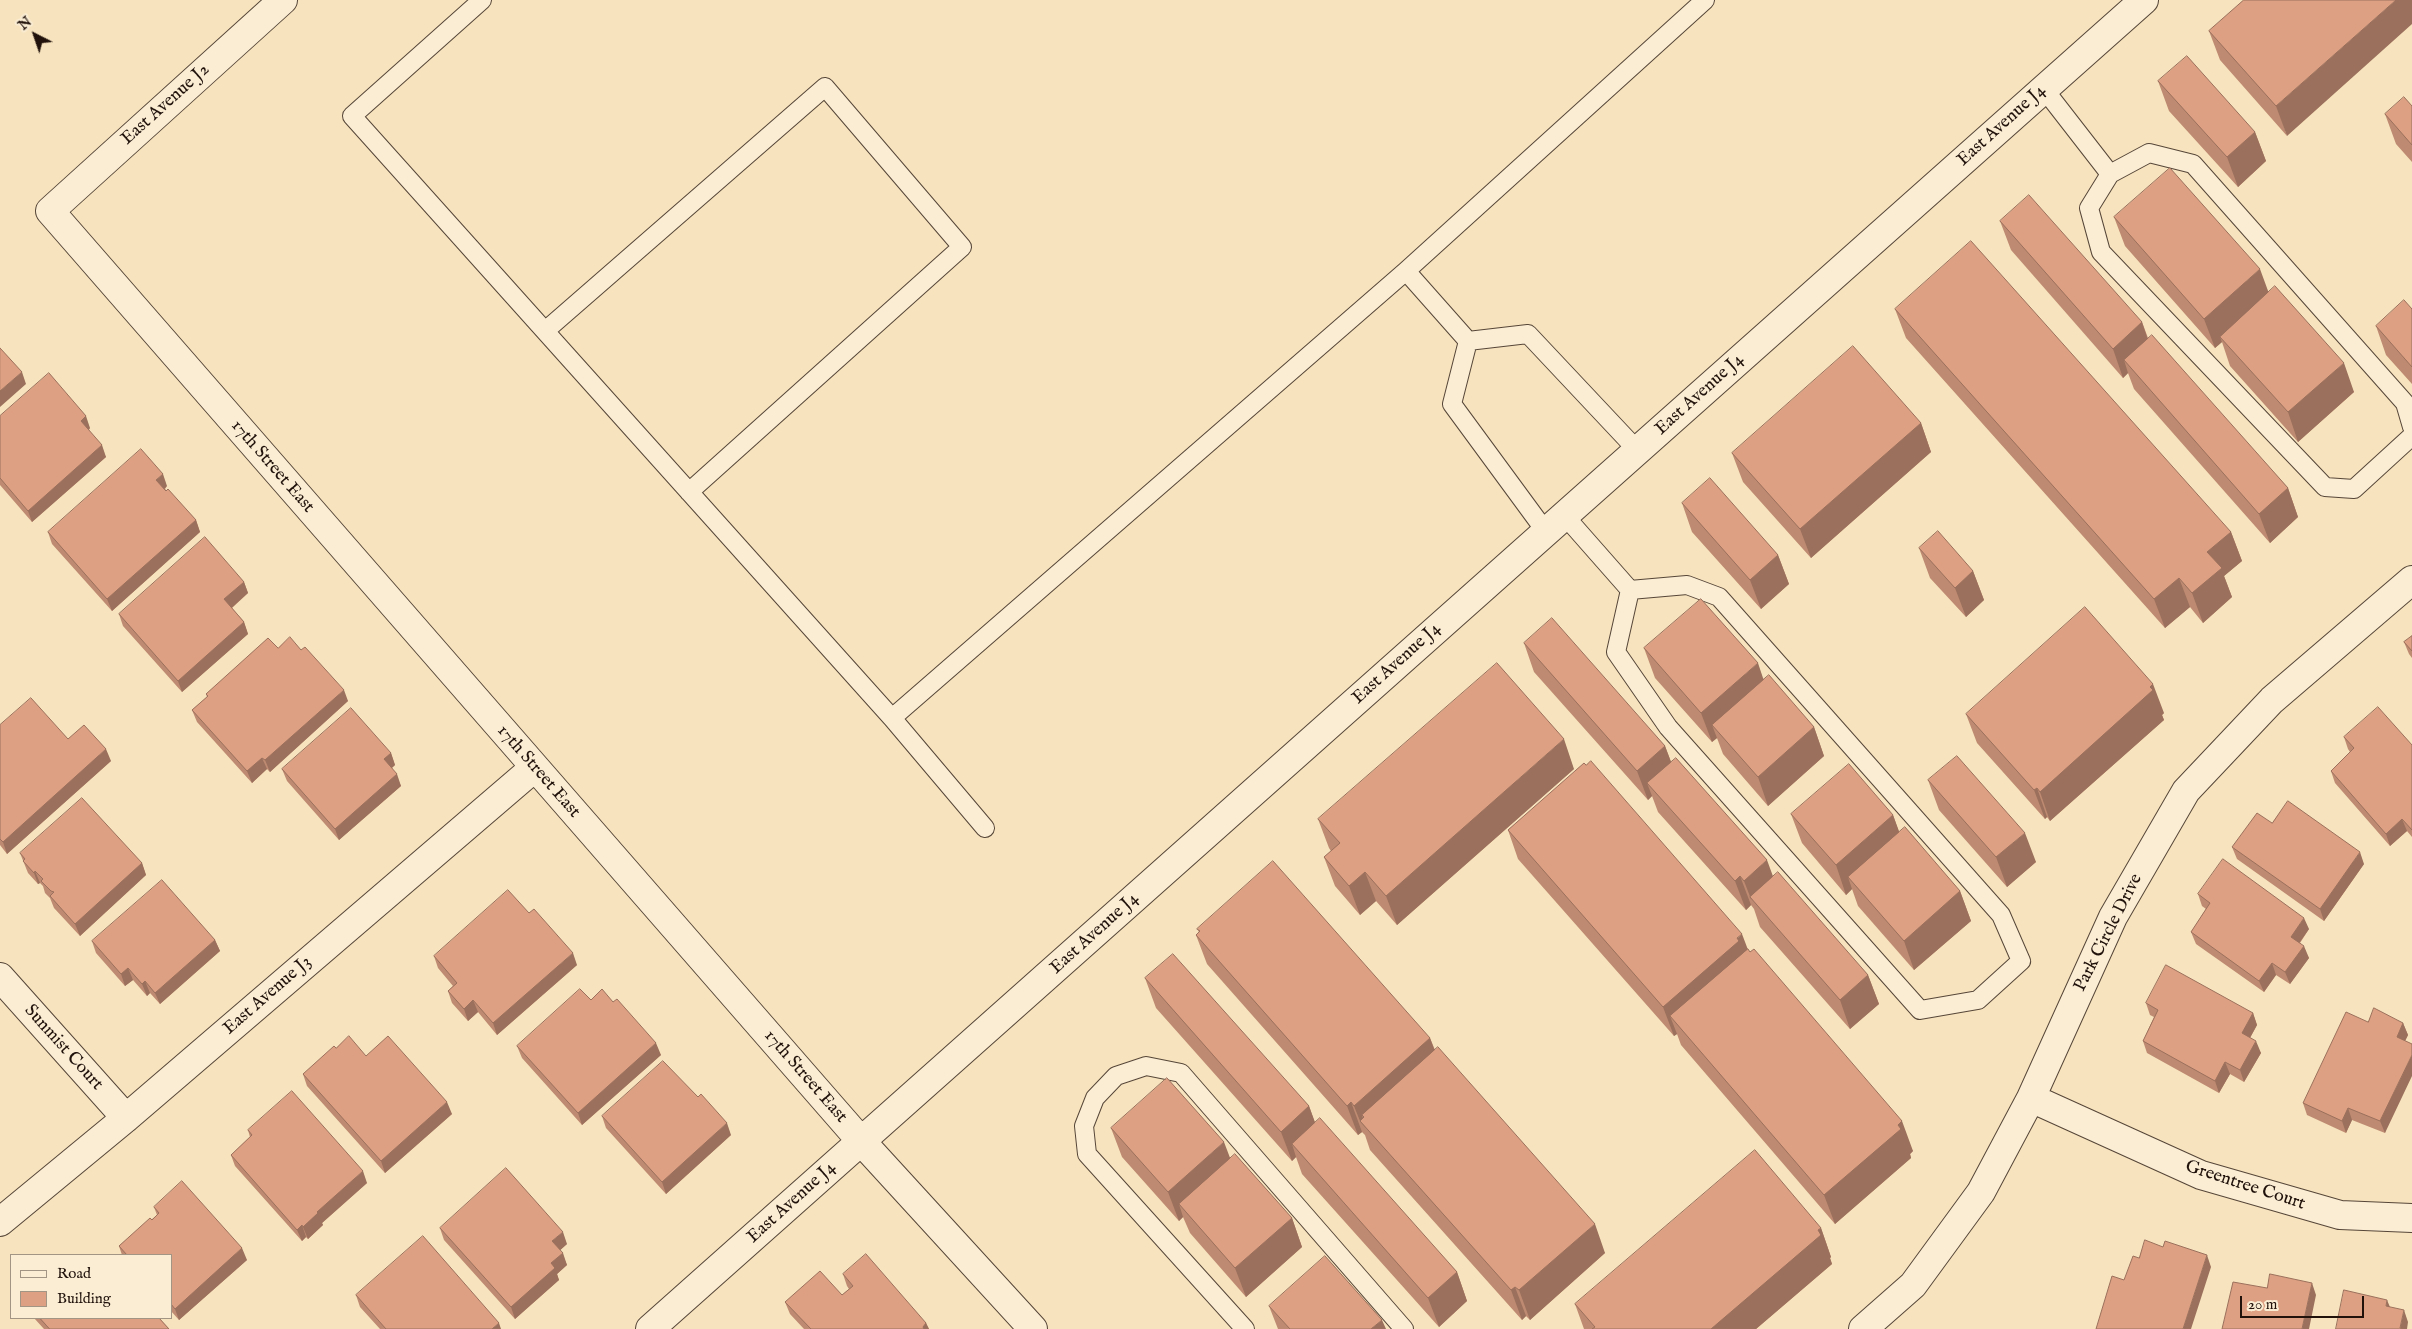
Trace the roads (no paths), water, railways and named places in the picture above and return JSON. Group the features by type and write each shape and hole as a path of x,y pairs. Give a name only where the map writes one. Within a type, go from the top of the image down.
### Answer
{"street":[{"name":"East Avenue J2","path":"50,211 284,0"},
{"name":"East Avenue J4","path":"650,1329 2144,0"},
{"name":"17th Street East","path":"50,211 861,1142 1032,1329"},
{"name":"Park Circle Drive","path":"1863,1329 1913,1284 1975,1200 2031,1098 2113,917 2186,792 2272,700 2412,580"},
{"name":"East Avenue J3","path":"0,1222 126,1118 534,768"},
{"name":"Sunmist Court","path":"0,977 126,1118"},
{"name":"Greentree Court","path":"2031,1098 2201,1175 2340,1215 2412,1218"}],"lane":[{"path":"482,0 352,116 892,718 985,828"},
{"path":"892,718 1406,271 1705,0"},
{"path":"545,331 825,87 962,246 689,492"},
{"path":"2044,89 2110,174"},
{"path":"2412,427 2405,403 2193,164 2149,153 2110,174 2089,208 2100,252 2325,487 2354,489 2412,436"},
{"path":"1406,271 1468,341"},
{"path":"1468,341 1528,334 1638,451"},
{"path":"1468,341 1452,404 1555,524 1630,590 1687,585 1719,597 2001,915 2021,961 1978,1000 1920,1010 1668,727 1616,652 1630,590"},
{"path":"1245,1329 1087,1154 1084,1126 1095,1098 1116,1076 1146,1066 1181,1073 1404,1329"}]}
